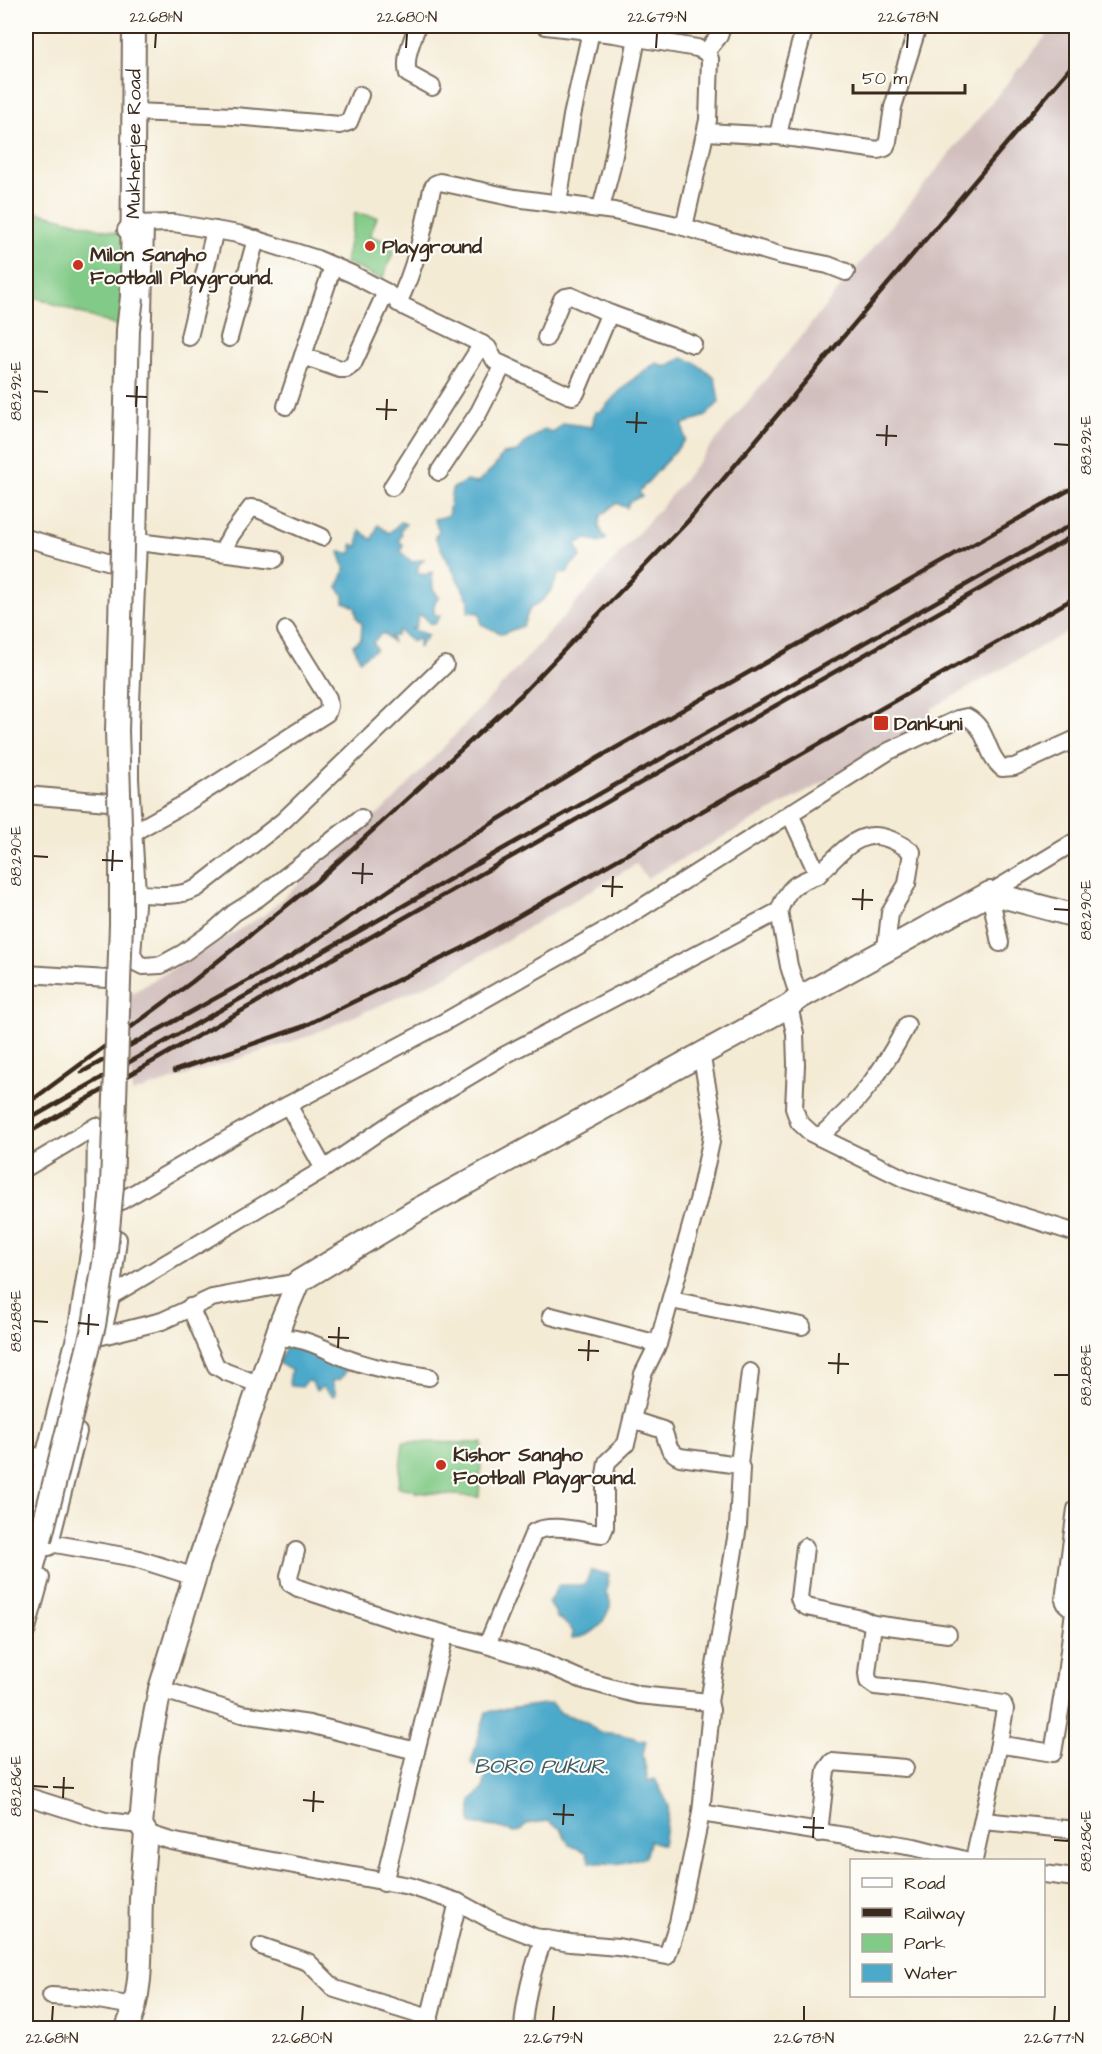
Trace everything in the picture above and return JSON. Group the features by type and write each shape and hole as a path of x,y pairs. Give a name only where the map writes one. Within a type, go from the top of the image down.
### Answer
{"street":[{"name":"Mukherjee Road","path":"26,1592 94,1325 106,1251 112,1186 122,924 117,731 128,330 139,224 133,112 134,26"},
{"path":"417,26 406,66 408,74 432,87"},
{"path":"546,26 571,27 697,48 706,52 711,59 706,132 684,227"},
{"path":"706,52 719,36 722,26"},
{"path":"778,136 805,26"},
{"path":"706,132 778,136 878,150 885,148 893,107 918,26"},
{"path":"558,203 572,116 591,31"},
{"path":"601,208 611,170 637,38"},
{"path":"133,112 234,116 340,125 349,122 360,95"},
{"path":"303,356 340,369 346,369 353,364 392,298 410,278 422,238 432,189 440,182 515,198 601,208 684,227 846,272"},
{"path":"139,224 138,542 130,725 130,779 137,893 132,954 134,959 143,966 161,964 183,953 361,818"},
{"path":"106,1034 111,892 107,752 124,238 127,228 139,224 174,224 215,230 256,239 333,266 482,344 488,348 495,361 573,396 611,314"},
{"path":"189,337 215,230"},
{"path":"229,338 256,239"},
{"path":"286,406 333,266"},
{"path":"546,338 562,299 571,296 611,314 693,344"},
{"path":"392,487 482,344"},
{"path":"440,472 479,412 504,365"},
{"path":"222,552 231,535 251,508 322,537"},
{"path":"26,538 114,563"},
{"path":"138,542 275,559"},
{"path":"134,832 186,803 327,713 328,698 286,630"},
{"path":"111,892 187,894 197,888 283,821 445,665"},
{"path":"95,1216 288,1105 439,1025 611,927 888,752 958,719 967,717 973,720 986,736 995,762 1002,768 1014,767 1077,739"},
{"path":"26,795 108,802"},
{"path":"790,814 818,874"},
{"path":"886,948 890,913 907,884 912,852 896,841 879,836 864,836 850,843 818,874 797,882 786,895 779,911 794,1002 796,1065 794,1108 799,1122 811,1133 907,1180 1077,1233"},
{"path":"102,1336 162,1321 212,1298 298,1282 419,1209 794,1002 886,948 990,893 1077,841"},
{"path":"990,893 1077,916"},
{"path":"990,893 1000,943"},
{"path":"111,1296 324,1169 396,1120 505,1055 779,911"},
{"path":"26,974 108,979"},
{"path":"819,1137 858,1101 877,1077 907,1024"},
{"path":"487,1645 534,1532 541,1528 550,1528 602,1534 605,1527 607,1462 626,1444 643,1374 658,1344 671,1300 699,1197 711,1142 713,1119 701,1053"},
{"path":"288,1105 324,1169"},
{"path":"26,1168 96,1126 95,1216 76,1334 26,1526"},
{"path":"26,1632 111,1296 122,1201"},
{"path":"127,2028 134,2006 141,1960 143,1829 147,1756 160,1689 275,1339 298,1282"},
{"path":"671,1300 802,1326"},
{"path":"190,1307 216,1366 261,1385"},
{"path":"551,1316 658,1344"},
{"path":"275,1339 291,1338 316,1344 366,1364 429,1377"},
{"path":"26,1796 105,1821 143,1829 171,1841 409,1887 458,1902 493,1921 535,1937 618,1947 667,1956 678,1923 701,1813 711,1710 709,1702 738,1526 741,1472 739,1465 750,1372"},
{"path":"632,1420 663,1430 672,1454 739,1465"},
{"path":"26,1454 43,1458"},
{"path":"998,1749 1003,1745 1053,1753 1071,1683 1075,1610 1064,1600 1077,1509"},
{"path":"50,1543 135,1558 195,1577"},
{"path":"805,1547 799,1598 801,1603 807,1607 862,1619 873,1624 948,1634"},
{"path":"296,1551 289,1576 290,1582 297,1588 445,1635 536,1660 583,1680 628,1692 709,1702"},
{"path":"873,1624 868,1682 875,1686 1003,1704 1005,1709 998,1749 974,1859"},
{"path":"384,1883 445,1635"},
{"path":"160,1689 242,1714 309,1724 416,1751"},
{"path":"819,1833 826,1770 832,1762 905,1768"},
{"path":"701,1813 914,1847 961,1859"},
{"path":"983,1821 1077,1830"},
{"path":"1045,1874 1077,1878"},
{"path":"261,1946 308,1962 335,1989 428,2023 458,1902"},
{"path":"523,2028 524,2008 530,1980 544,1938"},
{"path":"51,1996 87,1998 134,2006"}],"shaded area":[{"path":"1054,26 1076,26 1076,627 931,709 933,723 647,878 636,864 441,979 306,1037 132,1093 123,998 264,915 394,800 516,670 664,504"}],"green space":[{"name":"Milon Sangho Football Playground.","path":"26,209 132,237 128,330 26,294"},
{"name":"Playground","path":"355,213 377,217 370,236 392,243 391,249 394,250 382,280 345,262"},
{"name":"Kishor Sangho Football Playground.","path":"403,1442 482,1443 479,1497 415,1492 415,1490 398,1487"}],"water":[{"path":"682,358 694,362 715,378 719,402 706,416 683,424 685,440 639,492 642,496 629,502 627,508 616,503 601,516 599,527 606,539 599,543 588,539 576,543 581,557 572,564 567,573 559,573 548,594 530,608 523,626 502,634 481,624 480,613 468,612 469,601 435,537 439,530 434,519 448,516 452,489 466,481 477,483 494,467 503,454 517,452 525,443 545,429 553,433 563,423 592,427 595,412 601,412 642,372 657,363 665,367"},
{"path":"401,522 406,524 400,531 402,533 399,541 403,544 401,552 412,562 425,559 419,564 417,572 424,575 432,572 433,589 439,597 434,610 435,615 440,616 435,624 429,623 424,616 418,615 416,627 411,629 428,635 419,647 419,638 412,642 399,630 396,636 391,636 393,643 385,634 381,634 373,642 376,649 360,660 353,645 361,639 362,624 357,618 355,607 344,602 344,595 338,587 345,569 339,552 352,553 352,544 358,547 360,530 372,540 378,525 389,533"},
{"path":"288,1343 349,1366 341,1379 332,1381 336,1394 333,1396 322,1387 316,1391 312,1382 307,1381 302,1387 291,1386 289,1383 291,1370 278,1363"},
{"path":"591,1571 609,1574 606,1592 611,1604 605,1618 597,1628 586,1635 572,1638 573,1631 557,1618 548,1603 559,1585 585,1585"},
{"name":"BORO PUKUR.","path":"552,1703 561,1713 585,1721 598,1732 619,1734 646,1741 643,1755 648,1781 655,1779 669,1806 663,1845 650,1841 645,1857 617,1864 590,1862 586,1852 569,1845 561,1829 548,1821 526,1824 521,1831 515,1832 471,1824 471,1801 483,1789 486,1775 471,1763 486,1712"}],"railway":[{"path":"35,1098 192,982 316,882 521,695 688,521 1076,61"},
{"path":"82,1072 292,956 450,849 598,758 1076,486"},
{"path":"26,1121 1076,522"},
{"path":"26,1134 1076,534"},
{"path":"174,1071 302,1027 463,948 1076,597"}],"place":[{"name":"Playground","path":"370,246"},
{"name":"Milon Sangho Football Playground.","path":"78,265"},
{"name":"Dankuni","path":"881,723"},
{"name":"Kishor Sangho Football Playground.","path":"441,1465"}]}
